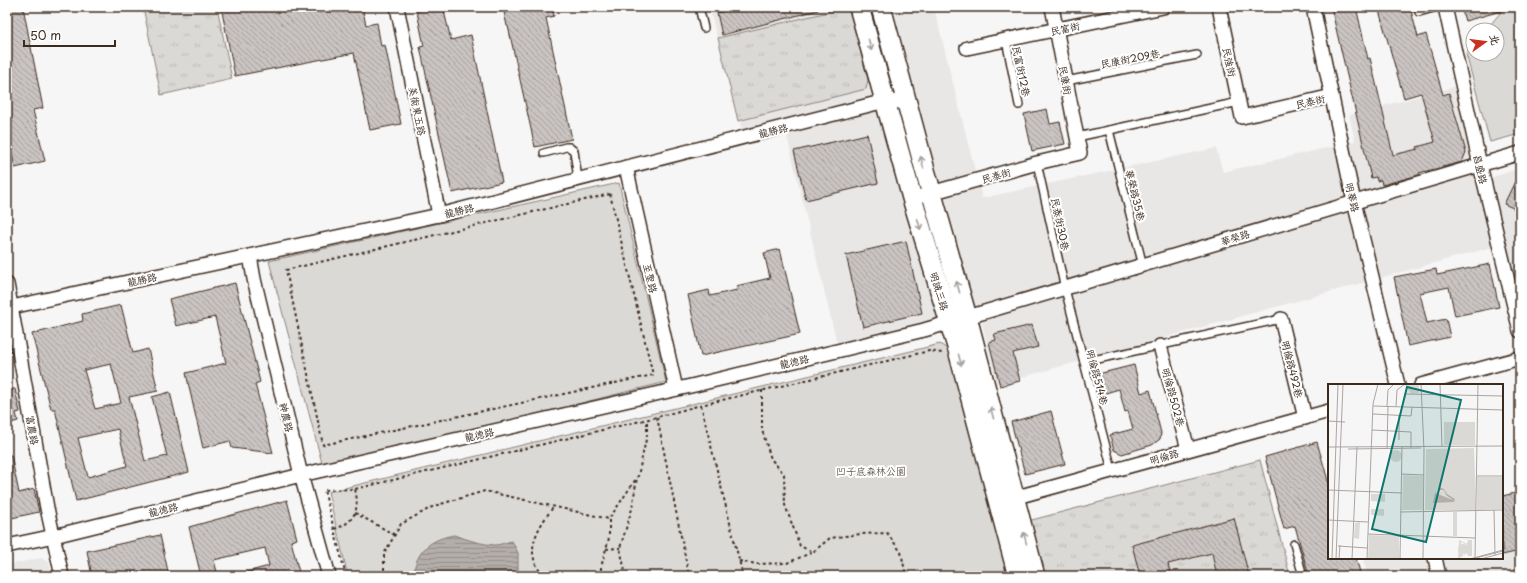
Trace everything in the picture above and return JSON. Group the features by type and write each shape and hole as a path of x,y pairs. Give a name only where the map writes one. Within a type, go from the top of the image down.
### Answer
{"street":[{"name":"美術東五路","path":"397,7 439,215"},
{"name":"明誠三路","path":"860,7 912,198 958,320"},
{"name":"明誠三路","path":"881,7 908,102 931,193 958,320 1007,500 1035,576"},
{"name":"民康街","path":"1052,7 1080,153"},
{"name":"民富街","path":"967,48 1162,7"},
{"name":"民強街","path":"1219,7 1242,117"},
{"name":"明華路","path":"1312,7 1354,202 1398,384"},
{"name":"昌盛路","path":"1445,7 1480,165 1520,331"},
{"name":"民泰街","path":"1242,117 1332,96"},
{"name":"龍勝路","path":"9,307 439,215 886,101 908,102"},
{"name":"民泰街","path":"912,198 1037,163 1080,153"},
{"name":"華榮路","path":"958,320 1520,153"},
{"name":"至聖路","path":"626,167 676,389"},
{"name":"神農路","path":"250,256 254,279 301,475 329,576"},
{"name":"富農路","path":"7,284 9,307 47,508 62,576"},
{"name":"明倫路492巷","path":"1281,319 1305,418"},
{"name":"龍德路","path":"7,546 54,536 301,475 676,389 924,330 958,320"},
{"name":"明倫路502巷","path":"1160,346 1188,449"},
{"path":"1425,384 1520,358"},
{"name":"明倫路","path":"1007,500 1328,411"},
{"name":"明誠三路","path":"1007,500 1018,576"},
{"path":"1435,559 1439,576"}],"lane":[{"path":"699,7 704,28"},
{"path":"1418,7 1420,12 1437,7"},
{"name":"民富街12巷","path":"1006,40 1019,105"},
{"name":"民康街209巷","path":"1066,81 1197,55"},
{"path":"1077,137 1239,102"},
{"name":"華榮路35巷","path":"1109,130 1143,266"},
{"path":"544,153 566,147 569,147 574,151 577,172 573,181"},
{"name":"民泰街30巷","path":"1037,163 1065,289"},
{"name":"明倫路514巷","path":"1065,289 1112,470"},
{"path":"1084,362 1281,319"},
{"path":"1294,544 1303,576"}],"path":[{"path":"610,194 653,375 323,445 286,270 610,194"},
{"path":"346,576 324,490 355,489 647,420 762,390 930,351"},
{"path":"762,390 762,430 771,459 784,474 785,505 800,546 813,552"},
{"path":"701,405 743,576"},
{"path":"657,417 689,576"},
{"path":"626,576 620,548 632,509 647,435 647,420"},
{"path":"601,576 601,567 609,538 609,519 638,476"},
{"path":"334,529 344,526 355,513 357,505 355,489"},
{"path":"384,576 384,554 402,524 434,506 485,491 609,519"},
{"path":"542,576 534,560 532,547 543,522 554,506"},
{"path":"355,513 395,535"},
{"path":"739,561 757,564 787,563 813,552 830,538 861,534 888,533 902,552 906,576"},
{"path":"606,549 620,548"}],"shaded area":[{"path":"709,7 934,7 982,198 1216,148 1223,172 1355,141 1349,115 1457,86 1481,181 1520,168 1520,351 1496,246 997,384 978,307 939,320 837,344 783,120 742,131"},
{"path":"1520,494 1520,576 1367,576 1363,559 1503,559 1503,498"},
{"path":"454,535 474,542 497,545 512,541 518,553 518,576 413,576 417,560 421,553 431,543"},
{"path":"40,558 49,562 52,576 7,576 7,565"},
{"path":"585,571 590,576 570,576 576,572"}],"green space":[{"path":"143,7 217,7 232,79 161,95"},
{"path":"850,7 868,80 866,89 738,121 718,38"},
{"path":"1505,7 1520,7 1520,134 1490,142 1468,62 1505,62 1505,22 1493,22"},
{"path":"619,183 666,382 323,467 269,261"},
{"name":"凹子底森林公園","path":"940,344 953,353 1008,576 348,576 328,492"},
{"path":"1260,460 1290,576 1043,576 1028,521"}],"building":[{"path":"7,7 23,7 43,108 33,110 45,161 15,168 7,133"},
{"path":"221,7 362,7 366,25 377,23 381,46 385,45 401,124 370,130 354,53 235,76"},
{"path":"416,7 443,7 451,40 471,35 502,182 452,193 420,47 424,46"},
{"path":"503,7 552,7 554,16 546,18 572,139 535,147"},
{"path":"740,7 817,7 818,10 722,35 717,13"},
{"path":"1331,7 1356,7 1368,59 1370,58 1393,155 1418,149 1417,147 1435,142 1421,93 1404,98 1378,7 1410,7 1418,37 1426,34 1443,95 1449,93 1466,152 1462,162 1419,173 1419,175 1382,185 1381,180 1377,181 1376,177 1371,178"},
{"path":"1461,7 1505,7 1505,10 1465,21"},
{"path":"1047,109 1050,124 1060,122 1065,144 1032,151 1024,114"},
{"path":"867,134 878,183 806,200 794,151"},
{"path":"1520,171 1520,211 1504,204"},
{"path":"906,241 922,313 863,327 846,255"},
{"path":"780,249 800,334 701,356 688,295 709,290 710,296 737,290 736,286 770,278 764,253"},
{"path":"1490,264 1499,307 1455,316 1449,287 1420,293 1427,323 1446,319 1450,337 1408,346 1394,277 1436,269 1437,275"},
{"path":"235,283 260,382 255,384 273,453 232,448 230,441 203,448 186,373 226,363 215,317 176,326 169,299"},
{"path":"121,305 133,353 148,349 158,391 129,397 145,461 167,456 152,397 170,392 189,472 76,501 55,409 51,409 32,334 83,321 82,314","holes":["111,364 121,403 95,409 84,370","118,429 127,466 88,477 78,438"]},
{"path":"1032,325 1038,347 1013,353 1020,381 1000,386 989,342 996,340 994,334"},
{"path":"1134,365 1141,393 1150,390 1161,433 1160,439 1152,445 1122,454 1114,450 1110,435 1133,429 1128,411 1125,412 1119,389 1099,395 1094,375"},
{"path":"15,389 20,412 16,413 18,421 7,424 7,390"},
{"path":"1051,411 1065,464 1025,474 1011,422"},
{"path":"1317,442 1328,480 1328,559 1356,559 1361,576 1309,576 1295,526 1284,529 1265,457"},
{"path":"7,455 11,455 19,493 34,489 39,512 7,519"},
{"path":"1520,492 1520,551 1503,555 1503,496"},
{"path":"287,500 297,539 291,541 300,576 243,576 243,573 269,566 265,548 214,560 218,576 201,576 189,527"},
{"path":"1234,518 1249,576 1217,576 1212,553 1168,564 1171,576 1140,576 1132,545"},
{"path":"160,535 169,576 92,576 87,551"}]}
